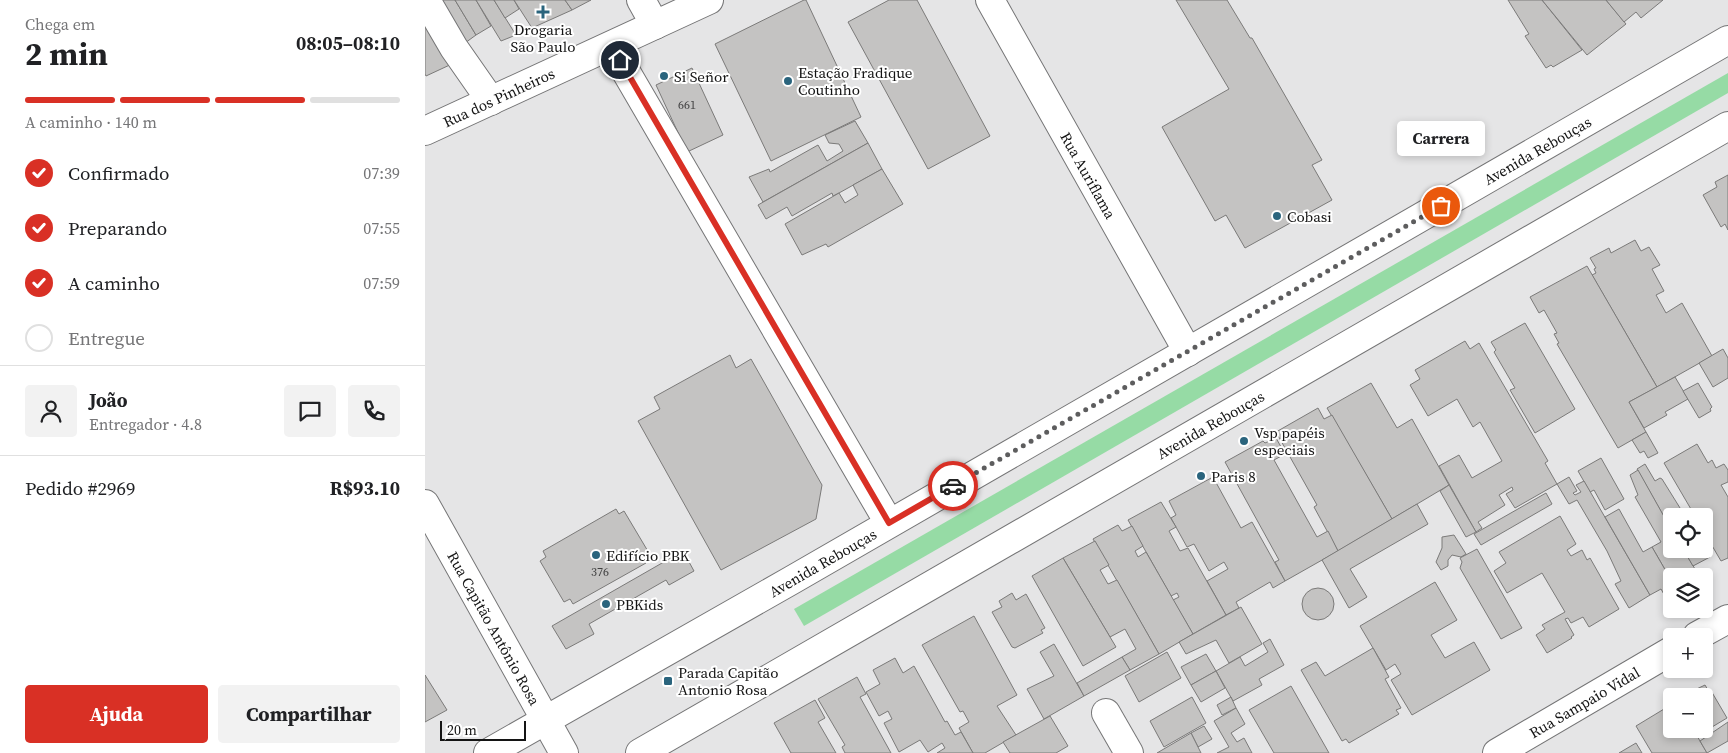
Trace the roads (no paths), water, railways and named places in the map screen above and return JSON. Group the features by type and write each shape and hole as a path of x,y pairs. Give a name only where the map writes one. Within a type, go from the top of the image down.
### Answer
{"main road":[{"path":"426,0 454,48 491,101"},
{"path":"641,0 655,25"},
{"name":"Rua dos Pinheiros","path":"425,131 709,0"},
{"name":"Rua Auriflama","path":"990,0 1188,352"},
{"name":"Avenida Rebouças","path":"488,753 1728,40"},
{"path":"611,46 889,523"},
{"name":"Avenida Rebouças","path":"640,753 1728,126"},
{"name":"Rua Capitão Antônio Rosa","path":"425,504 564,753"},
{"path":"1713,629 1727,622"},
{"name":"Rua Sampaio Vidal","path":"1497,753 1663,655"},
{"path":"1106,713 1129,753"}],"place":[{"name":"Drogaria São Paulo","path":"543,12"},
{"name":"Si Señor","path":"664,76"},
{"name":"Estação Fradique Coutinho","path":"788,81"},
{"name":"Carrera","path":"1441,206"},
{"name":"Cobasi","path":"1277,216"},
{"name":"Vsp papéis especiais","path":"1244,441"},
{"name":"Paris 8","path":"1201,476"},
{"name":"Edifício PBK","path":"596,555"},
{"name":"PBKids","path":"606,604"},
{"name":"Parada Capitão Antonio Rosa","path":"668,681"}]}
